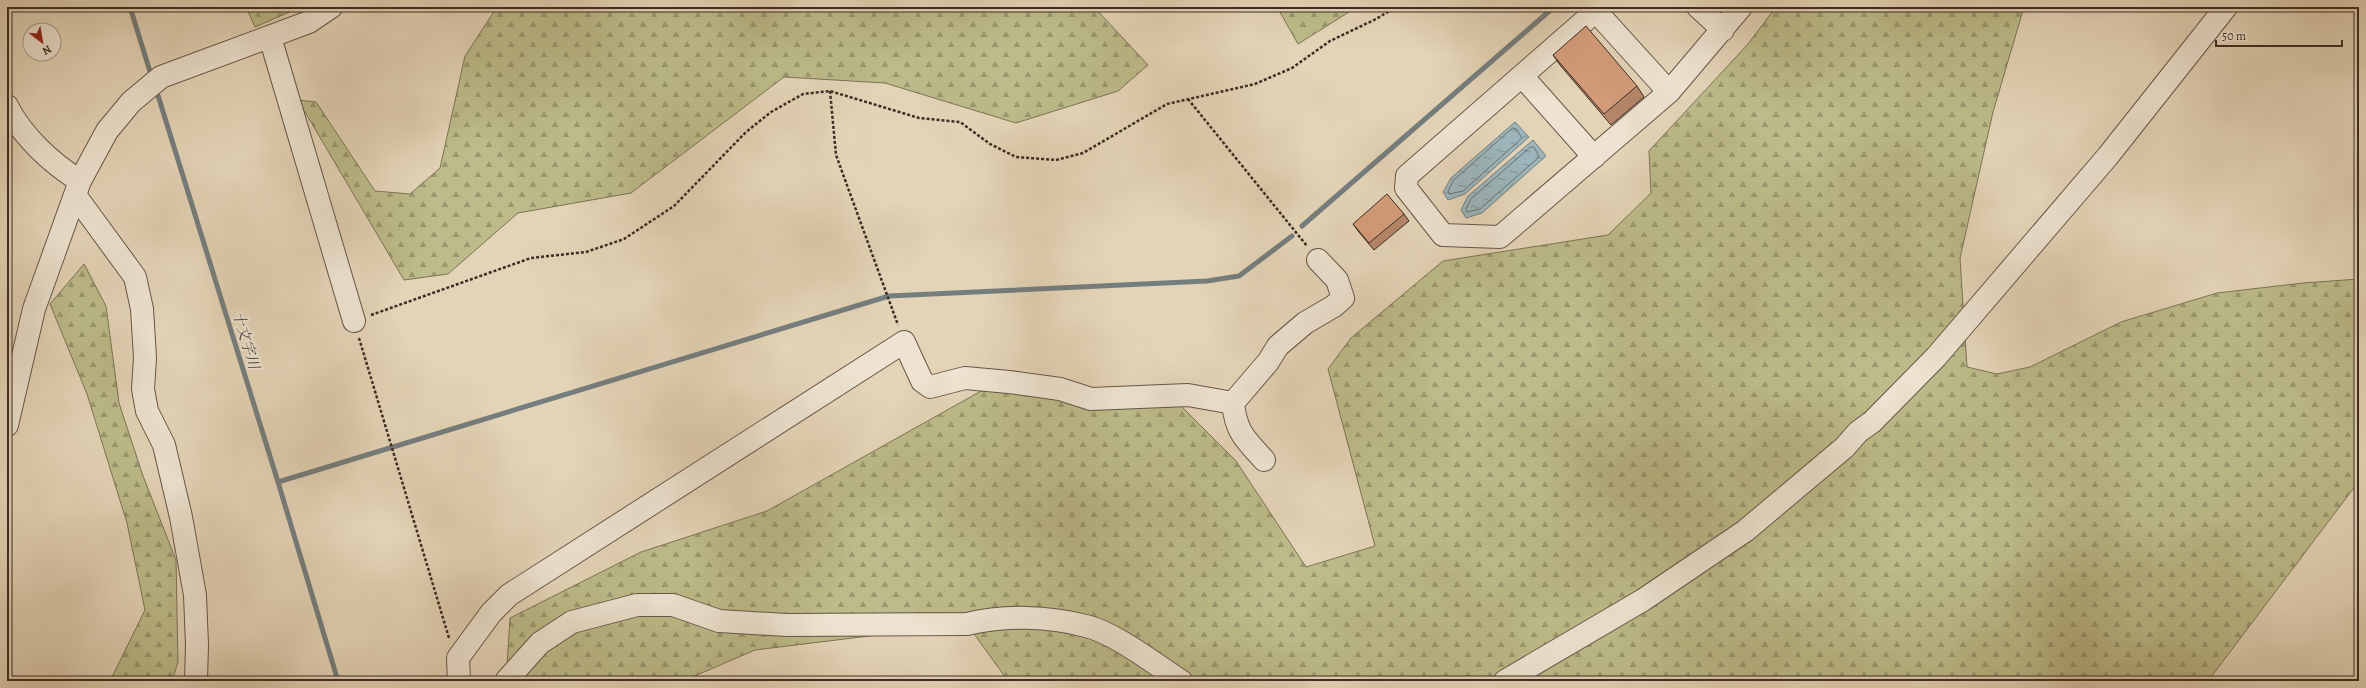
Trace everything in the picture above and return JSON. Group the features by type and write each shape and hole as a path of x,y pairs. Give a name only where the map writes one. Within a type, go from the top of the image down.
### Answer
{"street":[{"path":"7,426 34,309 77,188 107,131 131,102 161,77 309,22 332,7"},
{"path":"1698,7 1723,30"},
{"path":"1669,92 1594,9 1522,76 1407,176 1406,188 1444,235 1500,237 1669,92 1741,7"},
{"path":"1505,681 1643,600 1745,531 1845,447 1858,432 1872,422 1936,357 2108,156 2226,7"},
{"path":"270,37 354,321"},
{"path":"1522,76 1594,157"},
{"path":"7,106 14,120 65,172 77,188 135,277 142,309 145,358 144,389 147,411 164,446 181,517 195,595 198,645 196,681"},
{"path":"1264,460 1245,438 1235,422 1233,403 1268,362 1278,346 1305,323 1334,306 1342,298 1337,280 1318,260"},
{"path":"459,681 458,658 491,613 509,594 904,342 922,381 930,387 965,378 1060,389 1091,399 1188,394 1233,403"},
{"path":"506,681 540,643 572,622 637,605 673,605 719,621 787,625 967,624 993,618 1039,619 1086,626 1113,638 1181,681"}],"path":[{"path":"458,658 443,622 354,321 531,258 586,252 624,239 674,206 746,132 771,112 803,94 830,91 919,118 960,122 990,144 1016,157 1056,160 1083,153 1167,104 1255,84 1292,68 1330,41 1376,19 1396,7"},
{"path":"830,91 836,155 904,342"},
{"path":"1188,98 1318,260"}],"green space":[{"path":"246,7 301,7 255,27"},
{"path":"497,7 1094,7 1148,65 1118,91 1016,123 885,83 784,77 631,193 518,213 448,274 404,280 298,100 316,102 375,191 410,194 440,168 465,56"},
{"path":"1277,7 1357,7 1298,44"},
{"path":"1776,7 2024,7 1993,112 1960,258 1967,367 1997,374 2030,367 2121,322 2217,293 2303,283 2359,279 2359,481 2208,681 1008,681 967,624 755,650 683,681 506,681 510,618 641,552 767,511 990,386 1175,400 1236,461 1306,567 1375,546 1328,369 1351,338 1443,261 1608,235 1651,193 1649,151 1748,44"},
{"path":"84,264 106,306 119,403 143,476 176,560 178,662 172,681 110,681 145,610 127,523 87,394 50,304"}],"water":[{"path":"1515,122 1529,137 1465,194 1448,200 1443,192 1451,178"},
{"path":"1533,140 1546,156 1482,213 1466,218 1461,210 1468,196"}],"building":[{"path":"1586,26 1637,86 1604,114 1553,55"},
{"path":"1387,194 1404,214 1369,243 1353,224"}],"waterway":[{"name":"十文字川","path":"130,7 152,78"},
{"path":"1302,226 1554,7"},
{"name":"十文字川","path":"156,89 338,681"},
{"path":"278,482 889,296 1207,281 1239,276 1292,236"}]}
